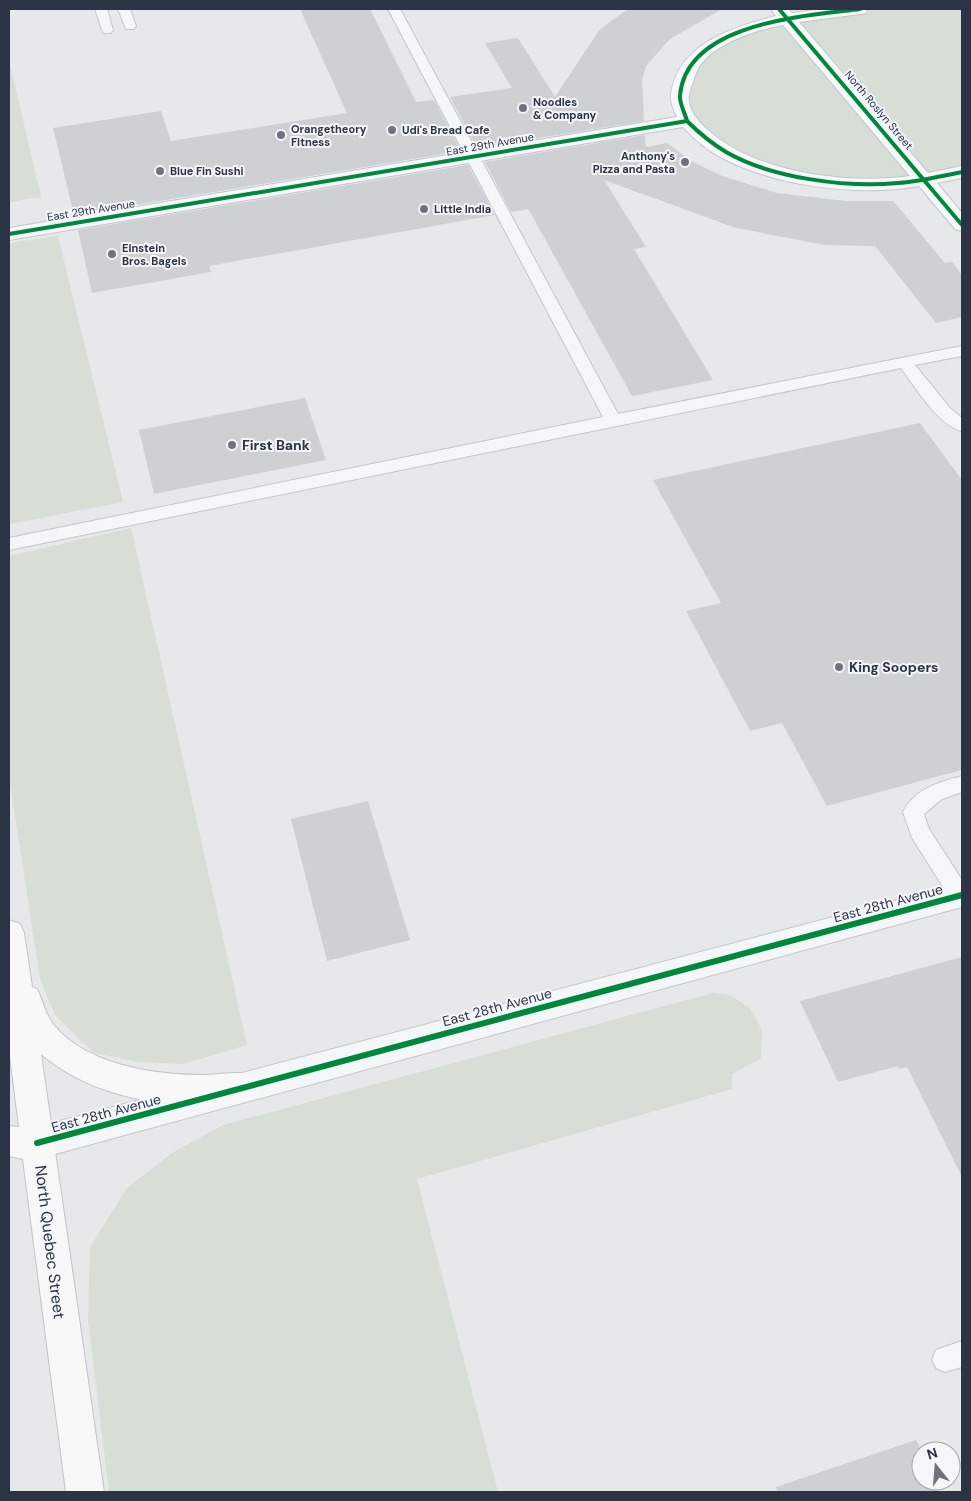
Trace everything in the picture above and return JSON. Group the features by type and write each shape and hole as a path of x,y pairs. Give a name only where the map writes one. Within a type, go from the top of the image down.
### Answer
{"street":[{"path":"860,9 784,14 764,24 732,34 707,48 688,68 680,96 687,121 710,142 746,161 792,175 840,182 882,184 962,172"},
{"name":"North Roslyn Street","path":"784,14 962,225"},
{"name":"East 29th Avenue","path":"9,234 687,121"},
{"name":"East 28th Avenue","path":"23,1142 247,1086 961,895"},
{"path":"10,939 20,986 30,1012 41,1032 54,1046 71,1058 110,1077 166,1089 219,1090 247,1086"},
{"name":"North Quebec Street","path":"10,939 23,1142 84,1492"}],"lane":[{"path":"101,9 118,28"},
{"path":"112,9 118,28"},
{"path":"118,28 124,9"},
{"path":"394,9 613,420"},
{"path":"9,544 613,420 962,351"},
{"path":"904,362 944,412 962,426"},
{"path":"961,895 919,832 913,812 920,802 939,790 962,784"}],"shaded area":[{"path":"860,9 962,9 962,172 891,184 848,183 746,161 687,121 688,68 732,34 788,20"},
{"path":"9,60 41,197 9,202"},
{"path":"58,236 123,502 9,524 9,243"},
{"path":"131,528 247,1045 183,1064 138,1062 94,1053 55,1015 40,979 9,777 9,556"},
{"path":"713,993 730,995 750,1008 762,1030 761,1058 732,1074 732,1089 417,1179 498,1492 109,1492 88,1320 90,1247 127,1188 172,1153 223,1125"}],"building":[{"path":"300,9 370,9 416,102 434,100 461,151 74,215 53,128 161,111 171,141 347,113"},
{"path":"628,9 722,9 670,39 646,66 642,81 644,121 477,148 450,97 512,88 485,43 518,38 555,97 600,29"},
{"path":"645,135 646,147 667,143 691,161 722,176 777,193 845,201 893,201 945,263 952,262 962,275 962,317 936,323 875,246 825,245 736,228 604,180 646,247 634,249 713,380 632,396 530,212 528,209 511,212 485,162"},
{"path":"468,165 495,215 209,266 211,272 92,293 78,230"},
{"name":"First Bank","path":"305,398 326,460 154,494 139,430"},
{"name":"King Soopers","path":"920,423 962,480 962,770 827,806 782,723 750,731 686,611 721,603 653,480"},
{"path":"368,801 410,940 327,961 291,819"},
{"path":"962,957 962,1177 907,1067 899,1069 898,1066 838,1082 800,1001"},
{"path":"911,1442 911,1491 939,1492 777,1492 776,1487"}],"cycle path":[{"path":"779,9 962,225"},
{"path":"687,121 680,95 688,70 704,51 726,37 752,27 809,15 860,9"},
{"path":"687,121 707,140 728,153 772,170 796,176 846,183 890,184 962,172"},
{"path":"9,234 687,121"},
{"path":"37,1143 962,895"}],"place":[{"name":"Noodles & Company","path":"523,108"},
{"name":"Udi's Bread Cafe","path":"392,130"},
{"name":"Orangetheory Fitness","path":"281,135"},
{"name":"Anthony's Pizza and Pasta","path":"685,162"},
{"name":"Blue Fin Sushi","path":"160,171"},
{"name":"Little India","path":"424,209"},
{"name":"Einstein Bros. Bagels","path":"112,254"},
{"name":"First Bank","path":"232,445"},
{"name":"King Soopers","path":"839,667"}]}
